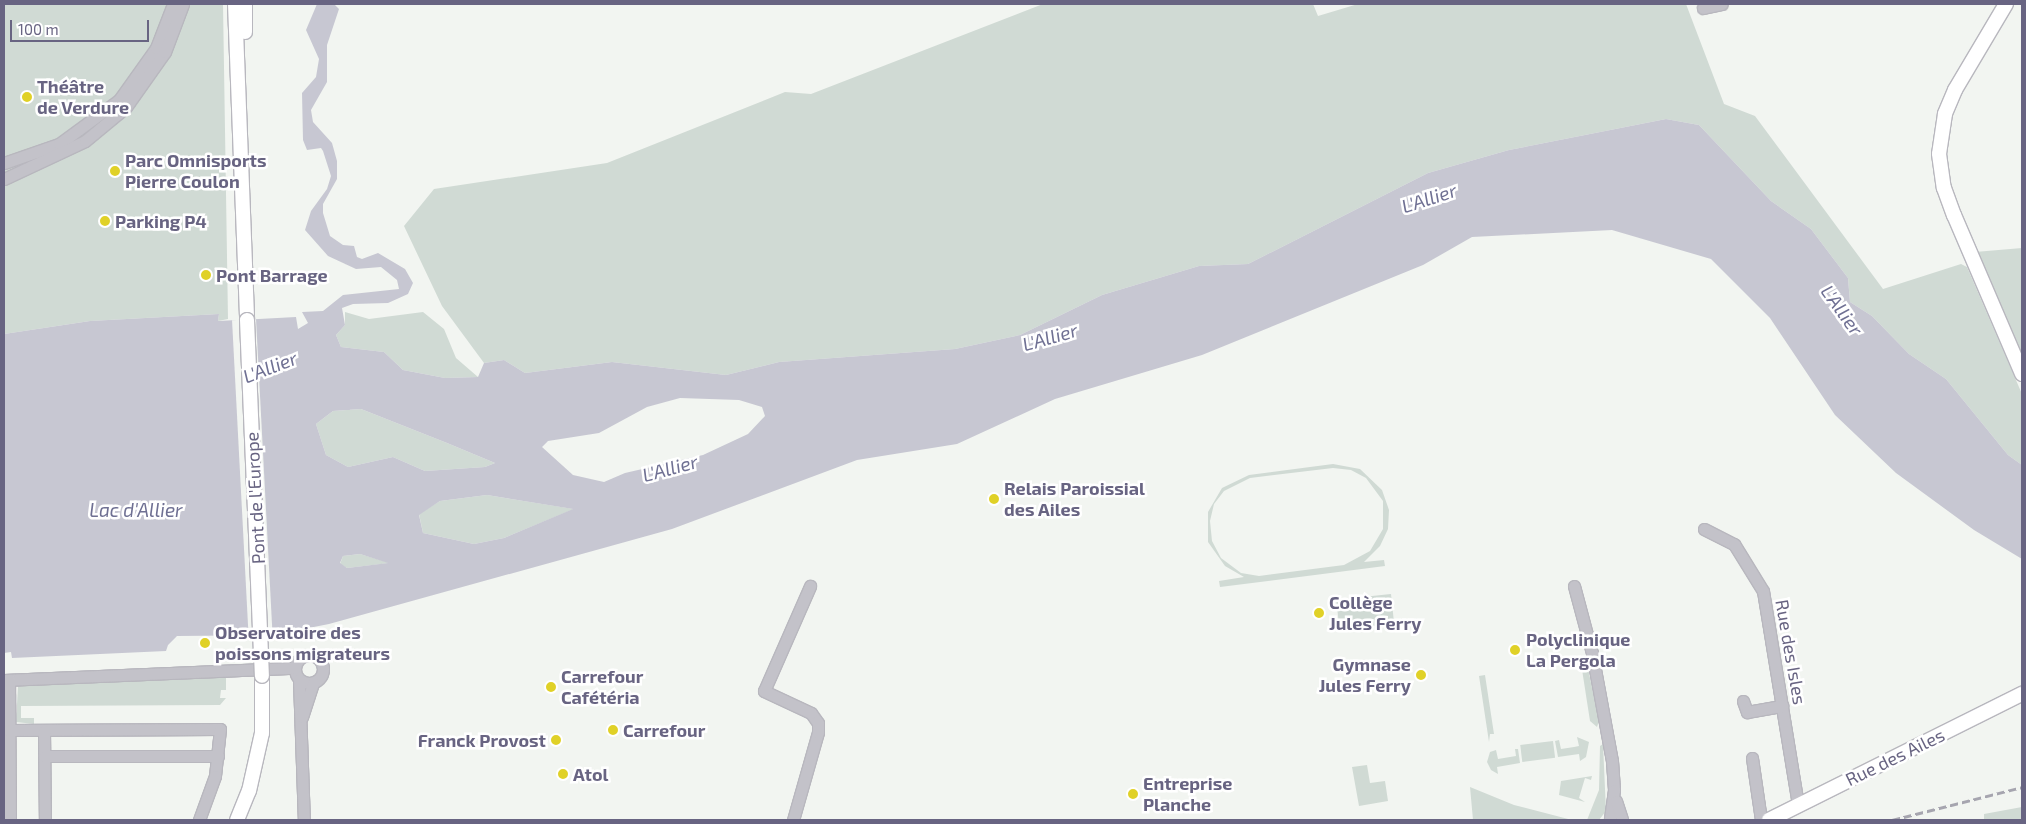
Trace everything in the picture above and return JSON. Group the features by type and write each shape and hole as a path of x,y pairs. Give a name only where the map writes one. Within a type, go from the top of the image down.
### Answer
{"main road":[{"path":"235,4 243,186"},
{"path":"243,186 245,4"},
{"path":"2006,4 1955,90 1945,114 1939,154 1944,188 1954,215 2022,374"},
{"name":"Pont de l'Europe","path":"243,186 262,676 262,733 250,791"},
{"name":"Rue des Ailes","path":"1769,820 2022,694"},
{"path":"236,820 250,791"},
{"path":"249,820 250,791"}],"street":[{"path":"4,163 59,144 119,100 156,48 173,4"},
{"path":"4,179 85,141 126,107 165,52 183,4"},
{"path":"1703,8 1722,4"},
{"name":"Rue des Isles","path":"1704,529 1734,544 1763,590 1798,805"},
{"path":"793,820 818,732 818,723 811,713 764,691 810,586"},
{"path":"1574,586 1602,706 1614,790 1622,820"},
{"path":"302,717 313,683 323,671 319,659 306,655 298,660 295,668 299,680 302,717 304,820"},
{"path":"10,820 9,730 6,680 295,668"},
{"path":"299,680 313,683"},
{"path":"1743,701 1747,712 1782,706"},
{"path":"9,730 220,729 218,756 199,820"},
{"path":"44,731 45,820"},
{"path":"45,756 218,756"},
{"path":"1752,758 1761,820"},
{"path":"1610,820 1614,790"}],"shaded area":[{"name":"Parc Omnisports Pierre Coulon","path":"4,4 223,4 228,319 218,321 219,314 90,321 4,334"},
{"path":"1043,4 1313,4 1318,16 1358,4 1686,4 1724,104 1755,116 1883,289 1961,264 1967,267 2022,394 2022,465 2008,455 1946,379 1909,354 1872,316 1850,302 1848,278 1811,229 1771,201 1699,125 1666,119 1509,150 1428,173 1248,264 1199,266 1102,295 1020,335 955,349 779,362 726,375 612,362 525,373 504,360 484,363 442,306 404,226 434,189 607,163 785,92 811,94"},
{"path":"2022,248 2022,360 1975,252"},
{"path":"345,312 369,319 423,312 444,329 456,358 478,377 445,378 403,370 384,352 341,347 336,335 345,325"},
{"path":"361,409 495,463 485,467 425,471 393,457 348,467 326,455 316,424 333,411"},
{"path":"1333,464 1360,469 1382,490 1389,510 1388,529 1380,546 1364,562 1384,560 1385,566 1220,587 1219,581 1244,577 1225,566 1208,542 1208,512 1222,488 1249,475","holes":["1333,468 1351,470 1366,478 1383,501 1383,529 1370,551 1344,565 1259,576 1241,573 1221,558 1212,541 1210,521 1214,504 1224,491 1250,478"]},
{"path":"487,495 574,509 504,538 474,544 423,533 419,514 440,501"},
{"path":"360,554 390,563 347,568 340,564 343,556"},
{"path":"1391,594 1394,624 1339,630 1336,600"},
{"path":"1586,659 1599,721 1597,727 1590,721 1581,663"},
{"path":"226,675 226,690 221,690 220,698 226,698 220,705 21,706 21,718 34,718 34,724 16,722 18,686"},
{"path":"1485,675 1494,734 1490,734 1489,742 1479,676"},
{"path":"1577,737 1589,742 1586,757 1580,761 1579,754 1558,757 1555,741 1559,740 1561,749 1574,747 1579,746"},
{"path":"1553,741 1555,758 1522,762 1520,745"},
{"path":"1603,744 1606,811 1599,820 1587,820 1599,790 1600,746"},
{"path":"1515,749 1518,749 1520,763 1497,767 1498,774 1491,770 1487,762 1490,752 1496,750 1498,759 1516,756"},
{"path":"1367,765 1370,783 1385,781 1388,801 1359,806 1352,767"},
{"path":"1592,776 1591,780 1585,778 1579,798 1585,802 1559,795 1561,781"},
{"path":"1470,787 1514,805 1572,820 1473,820"},
{"path":"2022,807 2022,820 1979,820 1984,819 1984,814"}],"water":[{"path":"317,4 334,4 339,9 327,45 327,82 311,110 313,122 332,143 337,161 337,179 323,204 323,213 330,236 343,245 354,246 357,257 362,259 378,253 405,269 413,283 408,294 388,303 353,304 342,308 345,325 336,335 341,347 384,352 403,370 445,378 478,377 484,363 504,360 525,373 612,362 726,375 779,362 955,349 1020,335 1102,295 1199,266 1248,264 1428,173 1509,150 1666,119 1699,125 1771,201 1811,229 1848,278 1850,302 1872,316 1909,354 1946,379 2008,455 2022,465 2022,559 1974,530 1896,473 1835,415 1770,318 1711,259 1612,230 1472,237 1423,265 1202,355 1055,399 957,444 857,460 672,529 329,624 273,635 177,636 168,645 166,651 12,658 11,652 4,653 4,334 90,321 219,314 218,321 296,317 298,329 308,323 302,312 323,311 343,295 399,289 397,280 381,267 356,269 328,256 305,230 311,211 327,189 331,176 321,148 307,150 303,140 302,93 316,77 319,59 306,30","holes":["680,398 739,400 762,407 765,416 748,434 703,455 625,473 604,482 573,475 542,447 548,441 599,433 647,407","361,409 495,463 485,467 425,471 393,457 348,467 326,455 316,424 333,411","487,495 573,509 504,538 474,544 423,533 419,515 440,501","360,554 388,563 347,568 340,563 343,556"]}],"pier":[{"path":"256,319 273,637 249,638 232,320"}],"railway":[{"path":"1892,820 2022,787"}],"place":[{"name":"Théâtre de Verdure","path":"27,97"},
{"name":"Parc Omnisports Pierre Coulon","path":"115,171"},
{"name":"Parking P4","path":"105,221"},
{"name":"Pont Barrage","path":"206,275"},
{"name":"Relais Paroissial des Ailes","path":"994,499"},
{"name":"Collège Jules Ferry","path":"1319,613"},
{"name":"Observatoire des poissons migrateurs","path":"205,643"},
{"name":"Polyclinique La Pergola","path":"1515,650"},
{"name":"Gymnase Jules Ferry","path":"1421,675"},
{"name":"Carrefour Cafétéria","path":"551,687"},
{"name":"Carrefour","path":"613,730"},
{"name":"Franck Provost","path":"556,740"},
{"name":"Atol","path":"563,774"},
{"name":"Entreprise Planche","path":"1133,794"}],"water label":[{"name":"L'Allier","path":"1429,198"},
{"name":"L'Allier","path":"1842,310"},
{"name":"L'Allier","path":"1050,337"},
{"name":"L'Allier","path":"270,367"},
{"name":"L'Allier","path":"670,468"},
{"name":"Lac d'Allier","path":"136,510"}]}
